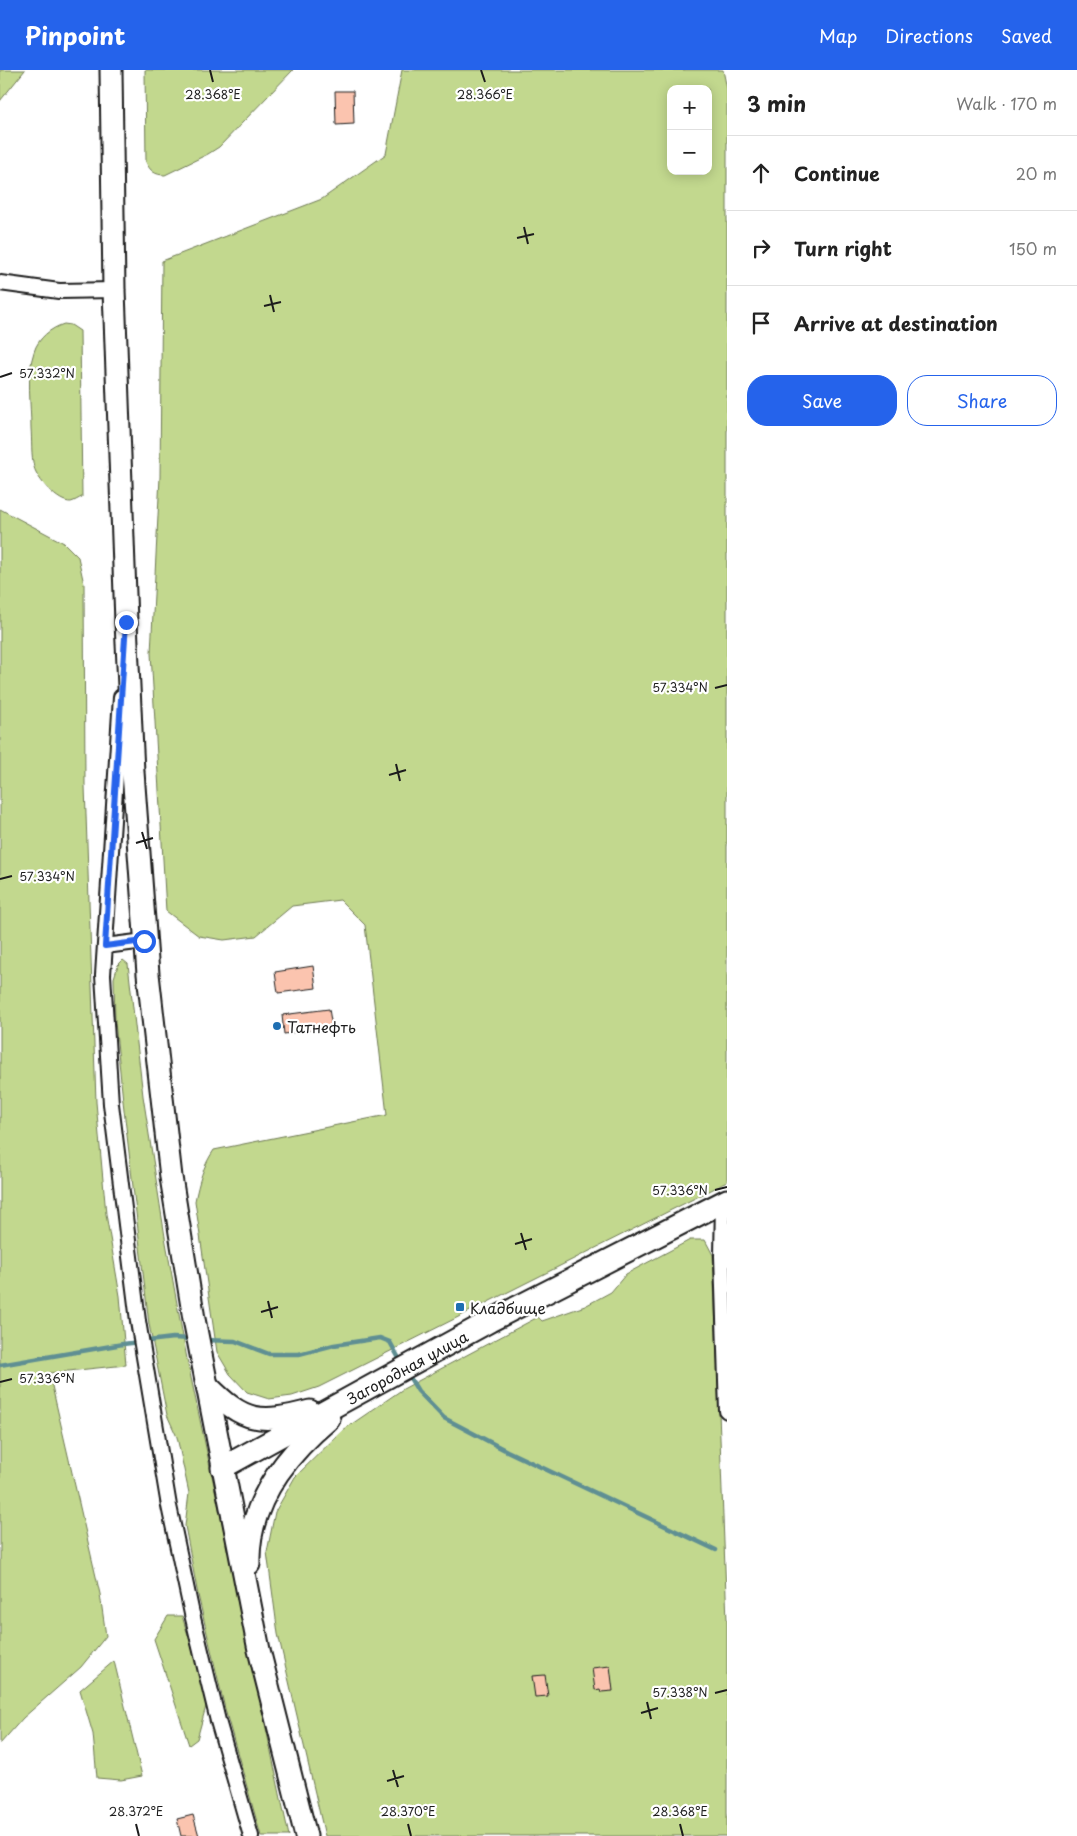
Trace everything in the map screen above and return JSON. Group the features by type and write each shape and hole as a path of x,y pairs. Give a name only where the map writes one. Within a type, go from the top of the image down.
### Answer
{"highway":[{"path":"111,70 114,290 126,622 144,941 171,1177 198,1339 249,1601 306,1836"},
{"name":"Загородная улица","path":"222,1468 490,1321 725,1201"},
{"path":"207,1385 226,1404 242,1414 262,1419 284,1418 315,1410 364,1390"},
{"path":"249,1601 248,1556 252,1527 270,1483 288,1459 312,1433 364,1390"}],"street":[{"path":"0,283 59,291 114,290"},
{"path":"126,622 105,946 104,1016 111,1104 138,1320 169,1506 192,1614 218,1721 251,1836"},
{"path":"105,946 144,941"},
{"path":"725,1201 722,1256 727,1411"}],"green space":[{"path":"0,70 25,70 0,101"},
{"path":"145,70 293,70 219,147 165,175 153,172 146,162"},
{"path":"402,70 723,70 727,89 727,1182 319,1387 292,1396 269,1399 247,1392 230,1374 217,1352 195,1201 204,1168 214,1150 387,1115 365,925 340,900 292,906 256,936 224,940 199,936 166,911 151,653 160,477 162,261 322,199 386,154"},
{"path":"64,324 71,325 80,331 82,497 71,502 54,495 39,478 34,467 32,453 30,370 32,361 39,342 54,328"},
{"path":"0,509 64,543 78,557 84,584 85,786 96,1102 106,1214 120,1296 126,1365 49,1373 100,1594 106,1636 81,1667 23,1718 0,1744"},
{"path":"123,960 128,964 143,1096 165,1237 187,1359 289,1836 261,1836 226,1713 198,1595 185,1526 189,1493 177,1437 167,1415 149,1324 115,1022 114,978 118,965"},
{"path":"690,1240 705,1240 713,1255 727,1621 727,1836 325,1836 278,1634 267,1552 275,1512 295,1477 343,1430 403,1389 538,1317 542,1321 585,1306 611,1292 626,1274"},
{"path":"168,1616 182,1616 208,1699 197,1739 189,1745 154,1639"},
{"path":"114,1661 142,1776 121,1780 97,1778 93,1734 80,1690"}],"building":[{"path":"335,91 353,91 354,124 336,125"},
{"path":"313,966 316,988 278,993 275,972"},
{"path":"329,1009 332,1027 284,1034 282,1015"},
{"path":"610,1666 613,1691 601,1692 600,1689 595,1690 592,1668"},
{"path":"545,1675 548,1696 535,1697 532,1676"},
{"path":"193,1815 199,1836 181,1836 177,1819"}],"waterway":[{"path":"0,1365 123,1344 173,1338 191,1339"},
{"path":"203,1340 235,1341 269,1354 299,1354 334,1345 380,1338 390,1342 401,1362"},
{"path":"407,1373 418,1391 444,1418 507,1451 716,1550"}],"place":[{"name":"Татнефть","path":"277,1026"},
{"name":"Кладбище","path":"460,1307"}],"route":[{"path":"126,622 105,946 144,941"}]}
